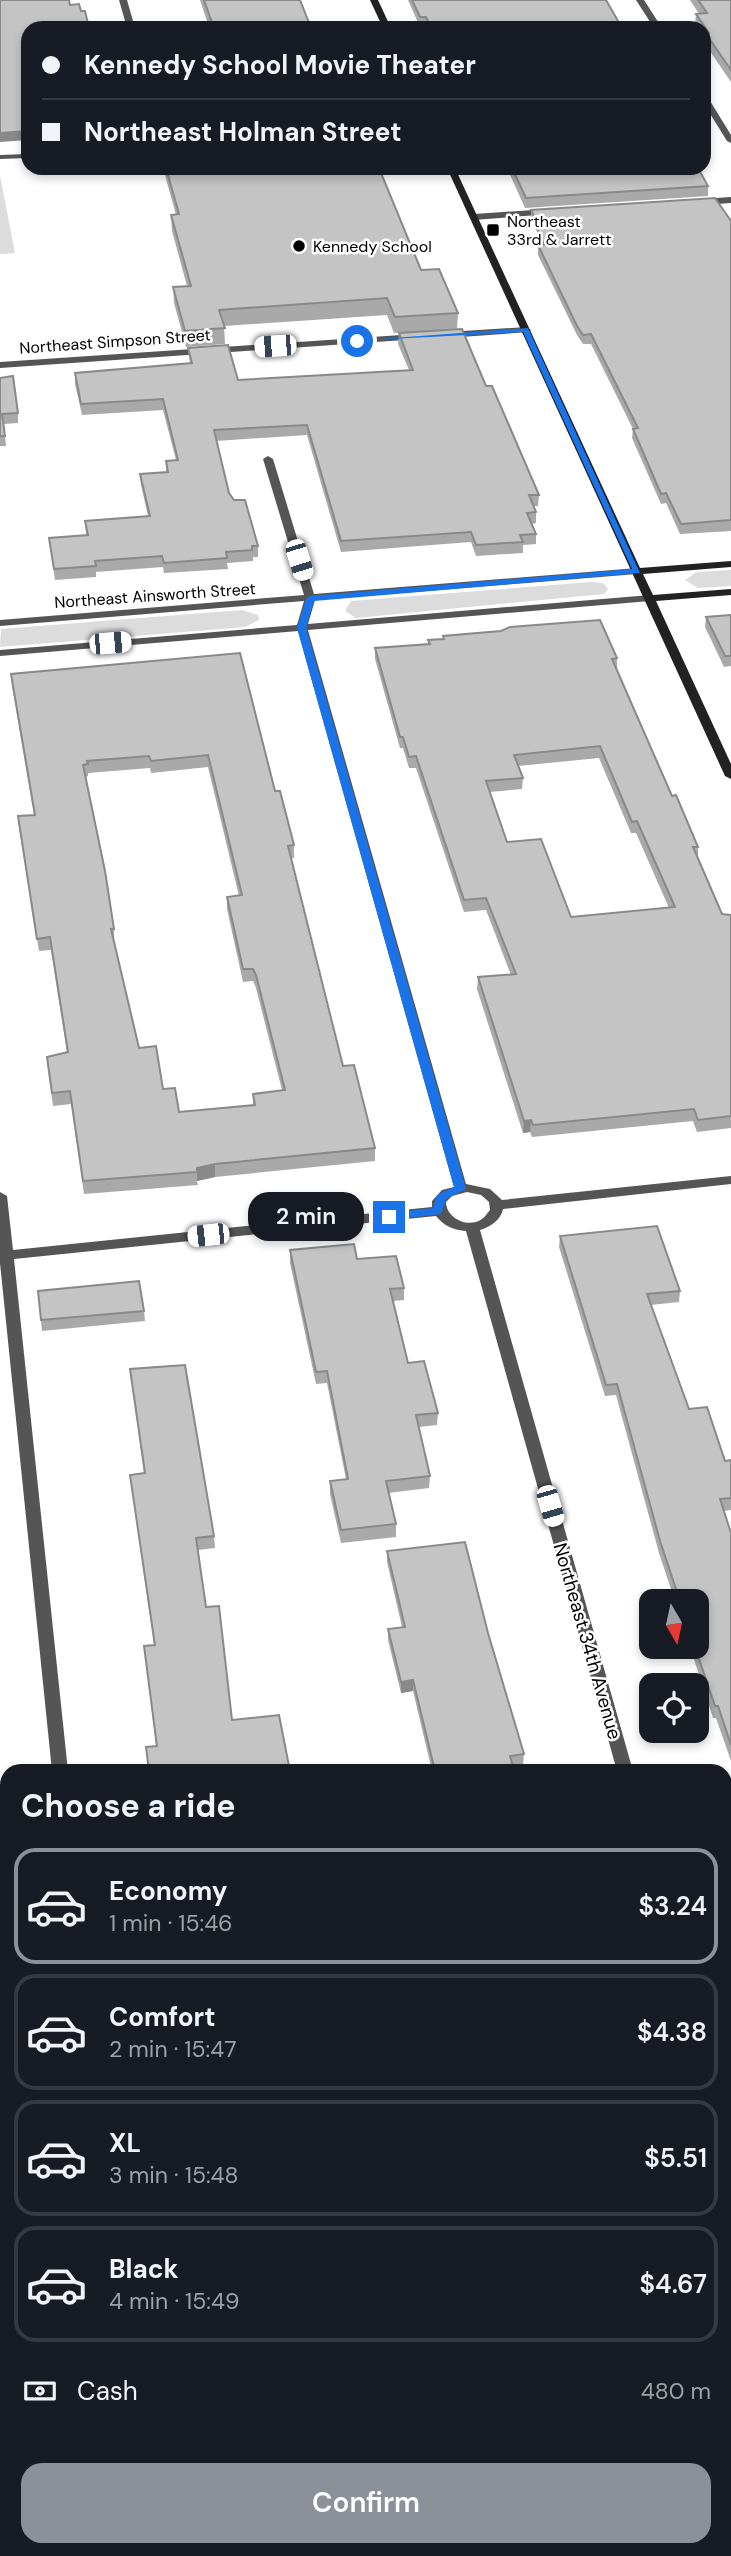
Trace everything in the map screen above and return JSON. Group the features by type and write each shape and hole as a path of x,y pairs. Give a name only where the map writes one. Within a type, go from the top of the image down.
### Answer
{"main road":[{"path":"374,0 384,21"},
{"path":"454,175 731,776"},
{"name":"Northeast Ainsworth Street","path":"637,571 731,564"},
{"path":"650,598 731,592"}],"street":[{"path":"123,0 129,21"},
{"path":"640,0 654,21"},
{"path":"711,109 731,141"},
{"path":"0,157 21,156"},
{"path":"690,203 731,200"},
{"path":"474,217 553,212"},
{"path":"440,335 526,330"},
{"name":"Northeast Simpson Street","path":"0,365 426,336"},
{"path":"268,459 310,599 302,628 460,1189"},
{"name":"Northeast Ainsworth Street","path":"0,623 637,571"},
{"path":"0,653 650,598"},
{"path":"497,1205 731,1180"},
{"path":"460,1189 485,1192 497,1205 493,1218 472,1227 446,1222 438,1211 441,1197 460,1189"},
{"path":"0,1196 3,1256 59,1764"},
{"path":"3,1256 438,1211"},
{"name":"Northeast 34th Avenue","path":"472,1227 623,1764"}],"shaded area":[{"path":"0,176 15,253 0,254"},
{"path":"731,570 731,586 698,588 685,580 697,572"},
{"path":"603,583 608,589 604,594 356,618 345,611 351,601"},
{"path":"242,610 258,615 259,620 245,627 0,647 1,629"}],"building":[{"path":"0,0 69,0 70,5 79,4 81,11 85,11 87,21 21,21 21,132 0,133"},
{"path":"204,0 300,0 308,21 211,21"},
{"path":"412,0 606,0 618,21 428,21 426,17 420,17"},
{"path":"698,0 731,0 731,70 711,41 711,21 701,21 696,14 707,13"},
{"name":"Kennedy School","path":"168,175 382,175 421,270 439,269 458,313 395,317 387,298 219,310 225,328 185,331 173,287 191,286 171,215 179,214"},
{"path":"515,175 702,175 708,186 526,198"},
{"path":"715,198 731,221 731,520 681,524 666,493 661,494 633,429 638,428 591,334 583,335 577,326 538,245 544,245 537,228 540,228 531,210"},
{"path":"462,329 486,386 492,386 539,495 529,495 536,512 527,513 536,534 520,535 523,542 476,545 471,532 341,541 307,425 214,430 229,493 234,500 245,500 258,546 252,546 252,550 226,552 227,558 164,563 162,556 95,561 96,566 54,569 49,538 88,535 85,521 150,516 140,474 168,472 166,461 178,460 163,399 81,404 75,373 192,363 188,348 228,345 238,380 413,370 399,333"},
{"path":"13,376 18,413 2,414 5,436 0,436 0,378"},
{"path":"731,615 731,656 725,656 706,617"},
{"path":"600,620 617,658 612,659 672,796 676,795 698,847 693,847 722,914 731,915 731,1116 698,1120 694,1109 533,1125 531,1120 524,1121 478,977 516,974 486,898 464,900 416,756 409,757 403,737 400,737 375,648 430,644 428,640 444,639 443,636 501,631 510,627","holes":["600,746 632,822 637,821 675,907 571,917 541,839 507,842 486,781 523,778 514,755"]},
{"path":"240,653 275,791 280,791 294,845 288,846 343,1066 354,1065 375,1148 215,1164 197,1168 197,1172 83,1181 70,1091 52,1093 47,1057 68,1052 50,937 37,939 18,816 35,815 11,674","holes":["208,755 242,895 227,897 243,969 253,969 256,975 285,1090 253,1094 255,1105 179,1112 175,1088 163,1089 156,1046 139,1048 111,929 114,929 105,871 83,765 88,764 87,761 149,756 151,761"]},
{"path":"657,1226 680,1291 647,1294 689,1409 707,1407 725,1461 731,1460 731,1498 720,1499 731,1533 731,1745 709,1688 709,1673 704,1673 699,1659 709,1659 709,1589 676,1589 660,1541 617,1384 606,1385 560,1236"},
{"path":"354,1244 357,1259 396,1256 404,1288 390,1289 408,1363 424,1361 438,1413 416,1415 430,1476 386,1481 396,1524 341,1530 330,1481 348,1479 327,1371 316,1372 290,1250"},
{"path":"139,1281 144,1311 41,1320 38,1291"},
{"path":"185,1365 214,1536 196,1538 206,1607 219,1606 232,1720 279,1715 289,1764 148,1764 146,1747 157,1746 144,1646 155,1645 130,1475 145,1473 130,1369"},
{"path":"465,1542 488,1633 524,1754 510,1756 512,1764 433,1764 413,1680 401,1682 388,1629 405,1627 387,1551"}],"place":[{"name":"Northeast 33rd & Jarrett","path":"493,230"},
{"name":"Kennedy School","path":"299,246"}],"route":[{"path":"357,341 526,330 637,571 310,599 302,628 460,1189 443,1195 438,1202 438,1211 389,1217"}]}
